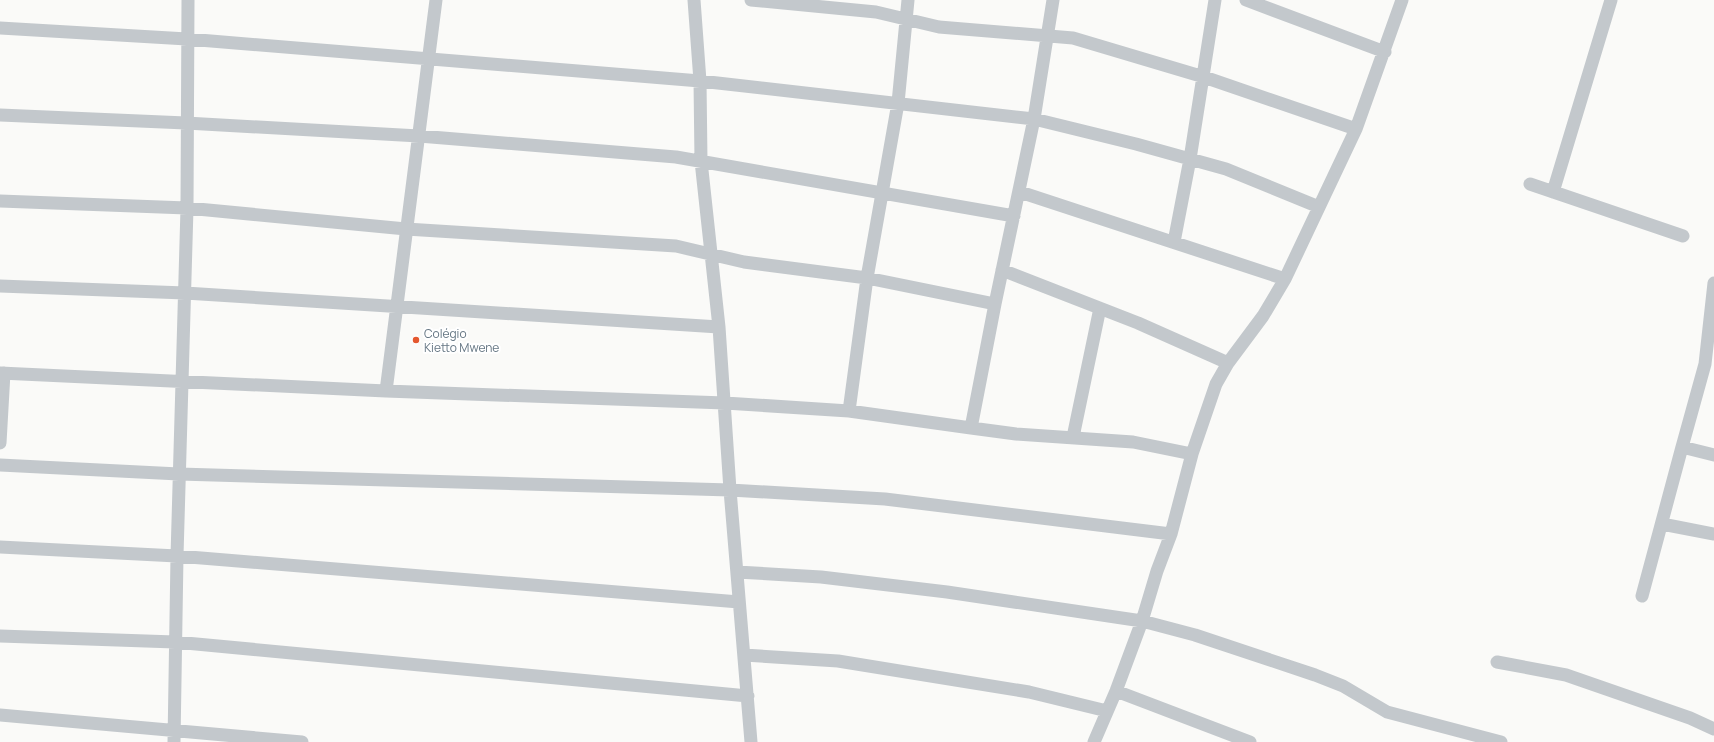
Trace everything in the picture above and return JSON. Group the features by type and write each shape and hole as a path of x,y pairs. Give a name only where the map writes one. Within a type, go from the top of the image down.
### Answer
{"street":[{"path":"174,736 179,474 183,382 187,208 186,123 188,0"},
{"path":"386,391 436,0"},
{"path":"694,0 700,81 701,161 719,327 739,602 754,742"},
{"path":"751,0 876,12 939,27 1072,38 1204,77 1356,130"},
{"path":"849,412 868,278 898,104 908,0"},
{"path":"971,428 995,304 1020,192 1034,119 1053,0"},
{"path":"1174,242 1190,160 1215,0"},
{"path":"1246,0 1385,52"},
{"path":"1094,742 1116,691 1142,621 1157,571 1171,534 1192,454 1216,384 1228,363 1262,316 1284,279 1319,207 1356,130 1385,52 1402,0"},
{"path":"1554,192 1611,0"},
{"path":"0,28 187,38 428,60 700,81 1034,119 1136,144 1226,169 1319,207"},
{"path":"0,115 186,123 419,136 676,157 1014,216"},
{"path":"1530,184 1683,236"},
{"path":"1020,192 1284,279"},
{"path":"0,201 187,208 406,229 676,246 711,253 744,262 868,278 995,304"},
{"path":"1002,270 1100,308 1228,363"},
{"path":"1642,596 1682,447 1709,365 1714,283"},
{"path":"0,286 185,293 719,327"},
{"path":"1073,437 1100,308"},
{"path":"0,443 2,373 386,391 725,403 849,412 1016,434 1133,442 1192,454"},
{"path":"1682,447 1714,455"},
{"path":"0,465 179,474 730,490 885,499 1171,534"},
{"path":"1662,524 1714,534"},
{"path":"0,547 177,556 739,602"},
{"path":"737,572 821,577 947,592 1142,621 1195,635 1315,675 1343,686 1387,712 1501,742"},
{"path":"0,636 175,642 748,696"},
{"path":"744,655 838,661 1029,692 1107,711"},
{"path":"1498,662 1566,675 1690,718 1714,729"},
{"path":"1116,691 1250,742"},
{"path":"0,715 174,736 302,742"}],"place":[{"name":"Colégio Kietto Mwene","path":"416,340"}]}
